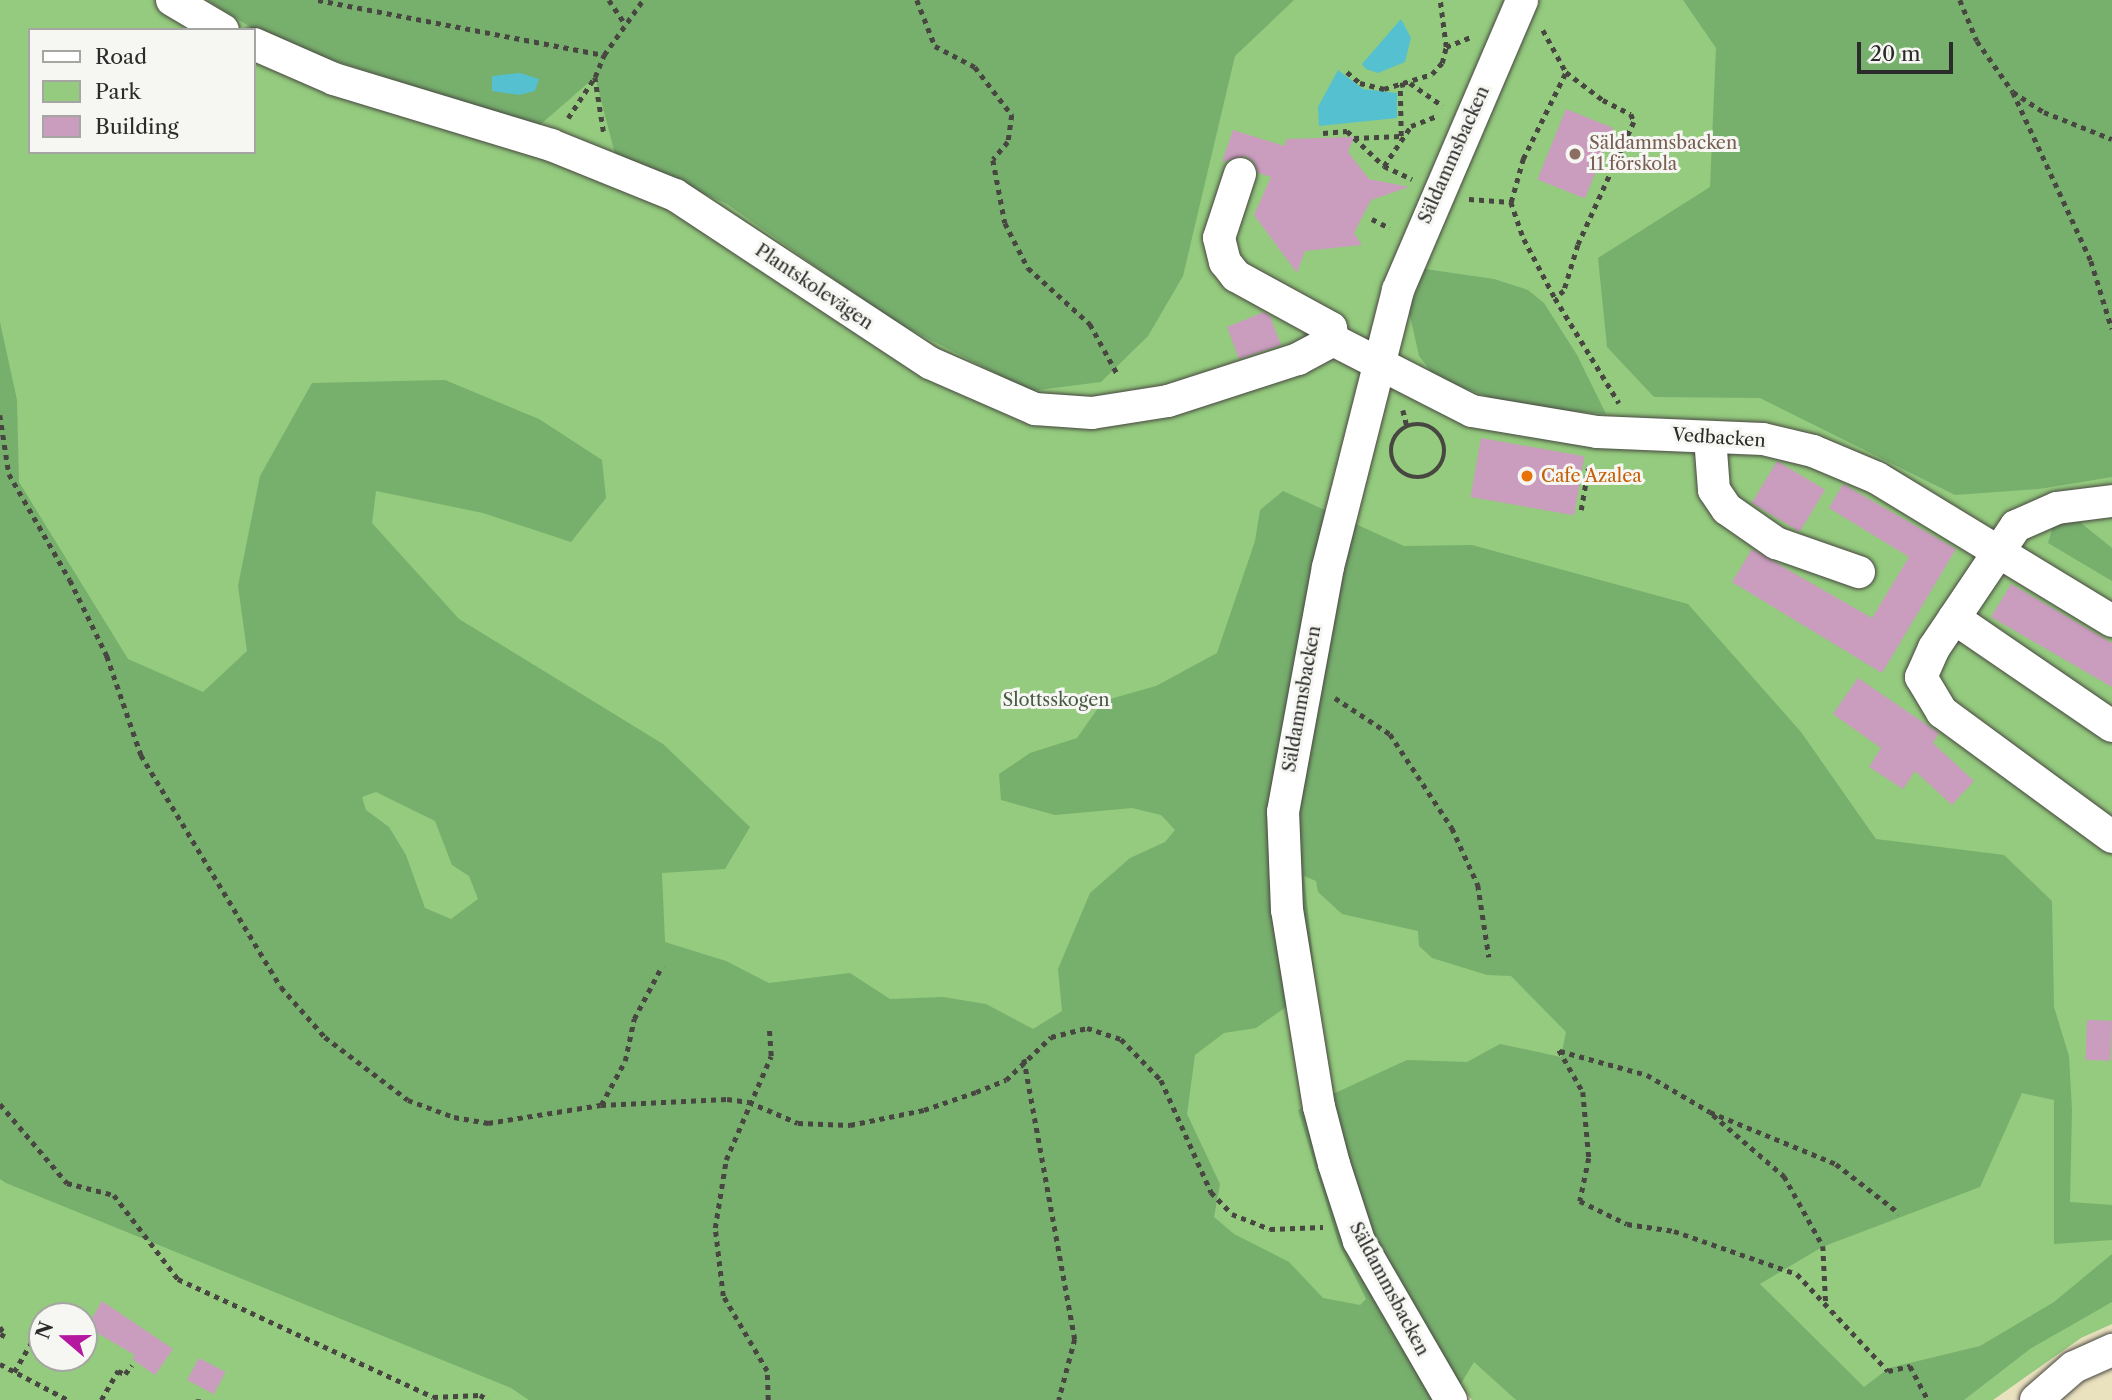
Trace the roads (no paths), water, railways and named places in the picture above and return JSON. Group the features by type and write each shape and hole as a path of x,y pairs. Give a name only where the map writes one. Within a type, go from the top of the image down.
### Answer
{"street":[{"path":"172,0 220,28"},
{"name":"Säldammsbacken","path":"1451,1400 1359,1241 1350,1217 1319,1107 1281,852 1283,812 1303,682 1378,362 1398,290 1437,192 1519,5"},
{"name":"Plantskolevägen","path":"256,45 334,79 551,145 676,195 930,363 1035,409 1093,413 1168,401 1290,362 1333,340"},
{"path":"1240,174 1219,238 1225,262 1236,276 1331,328 1333,340 1378,362"},
{"name":"Vedbacken","path":"1378,362 1472,411 1594,431 1763,439 1813,451 1877,478 2000,549 2112,621"},
{"path":"1710,437 1714,490 1727,509 1776,543 1860,572"},
{"path":"2112,501 2057,508 2016,526 1954,618 1921,677 1942,712 2112,837"},
{"path":"1954,618 2112,726"},
{"path":"2036,1400 2074,1367 2112,1350"}],"water":[{"path":"1401,19 1411,38 1405,62 1378,73 1366,69 1362,64"},
{"path":"1338,70 1363,89 1397,93 1397,118 1319,126 1318,107"},
{"path":"520,73 539,79 535,91 519,95 492,91 492,76"}],"place":[{"name":"Säldammsbacken 11 förskola","path":"1575,154"},
{"name":"Cafe Azalea","path":"1527,476"}],"park label":[{"name":"Slottsskogen","path":"1056,700"}]}
